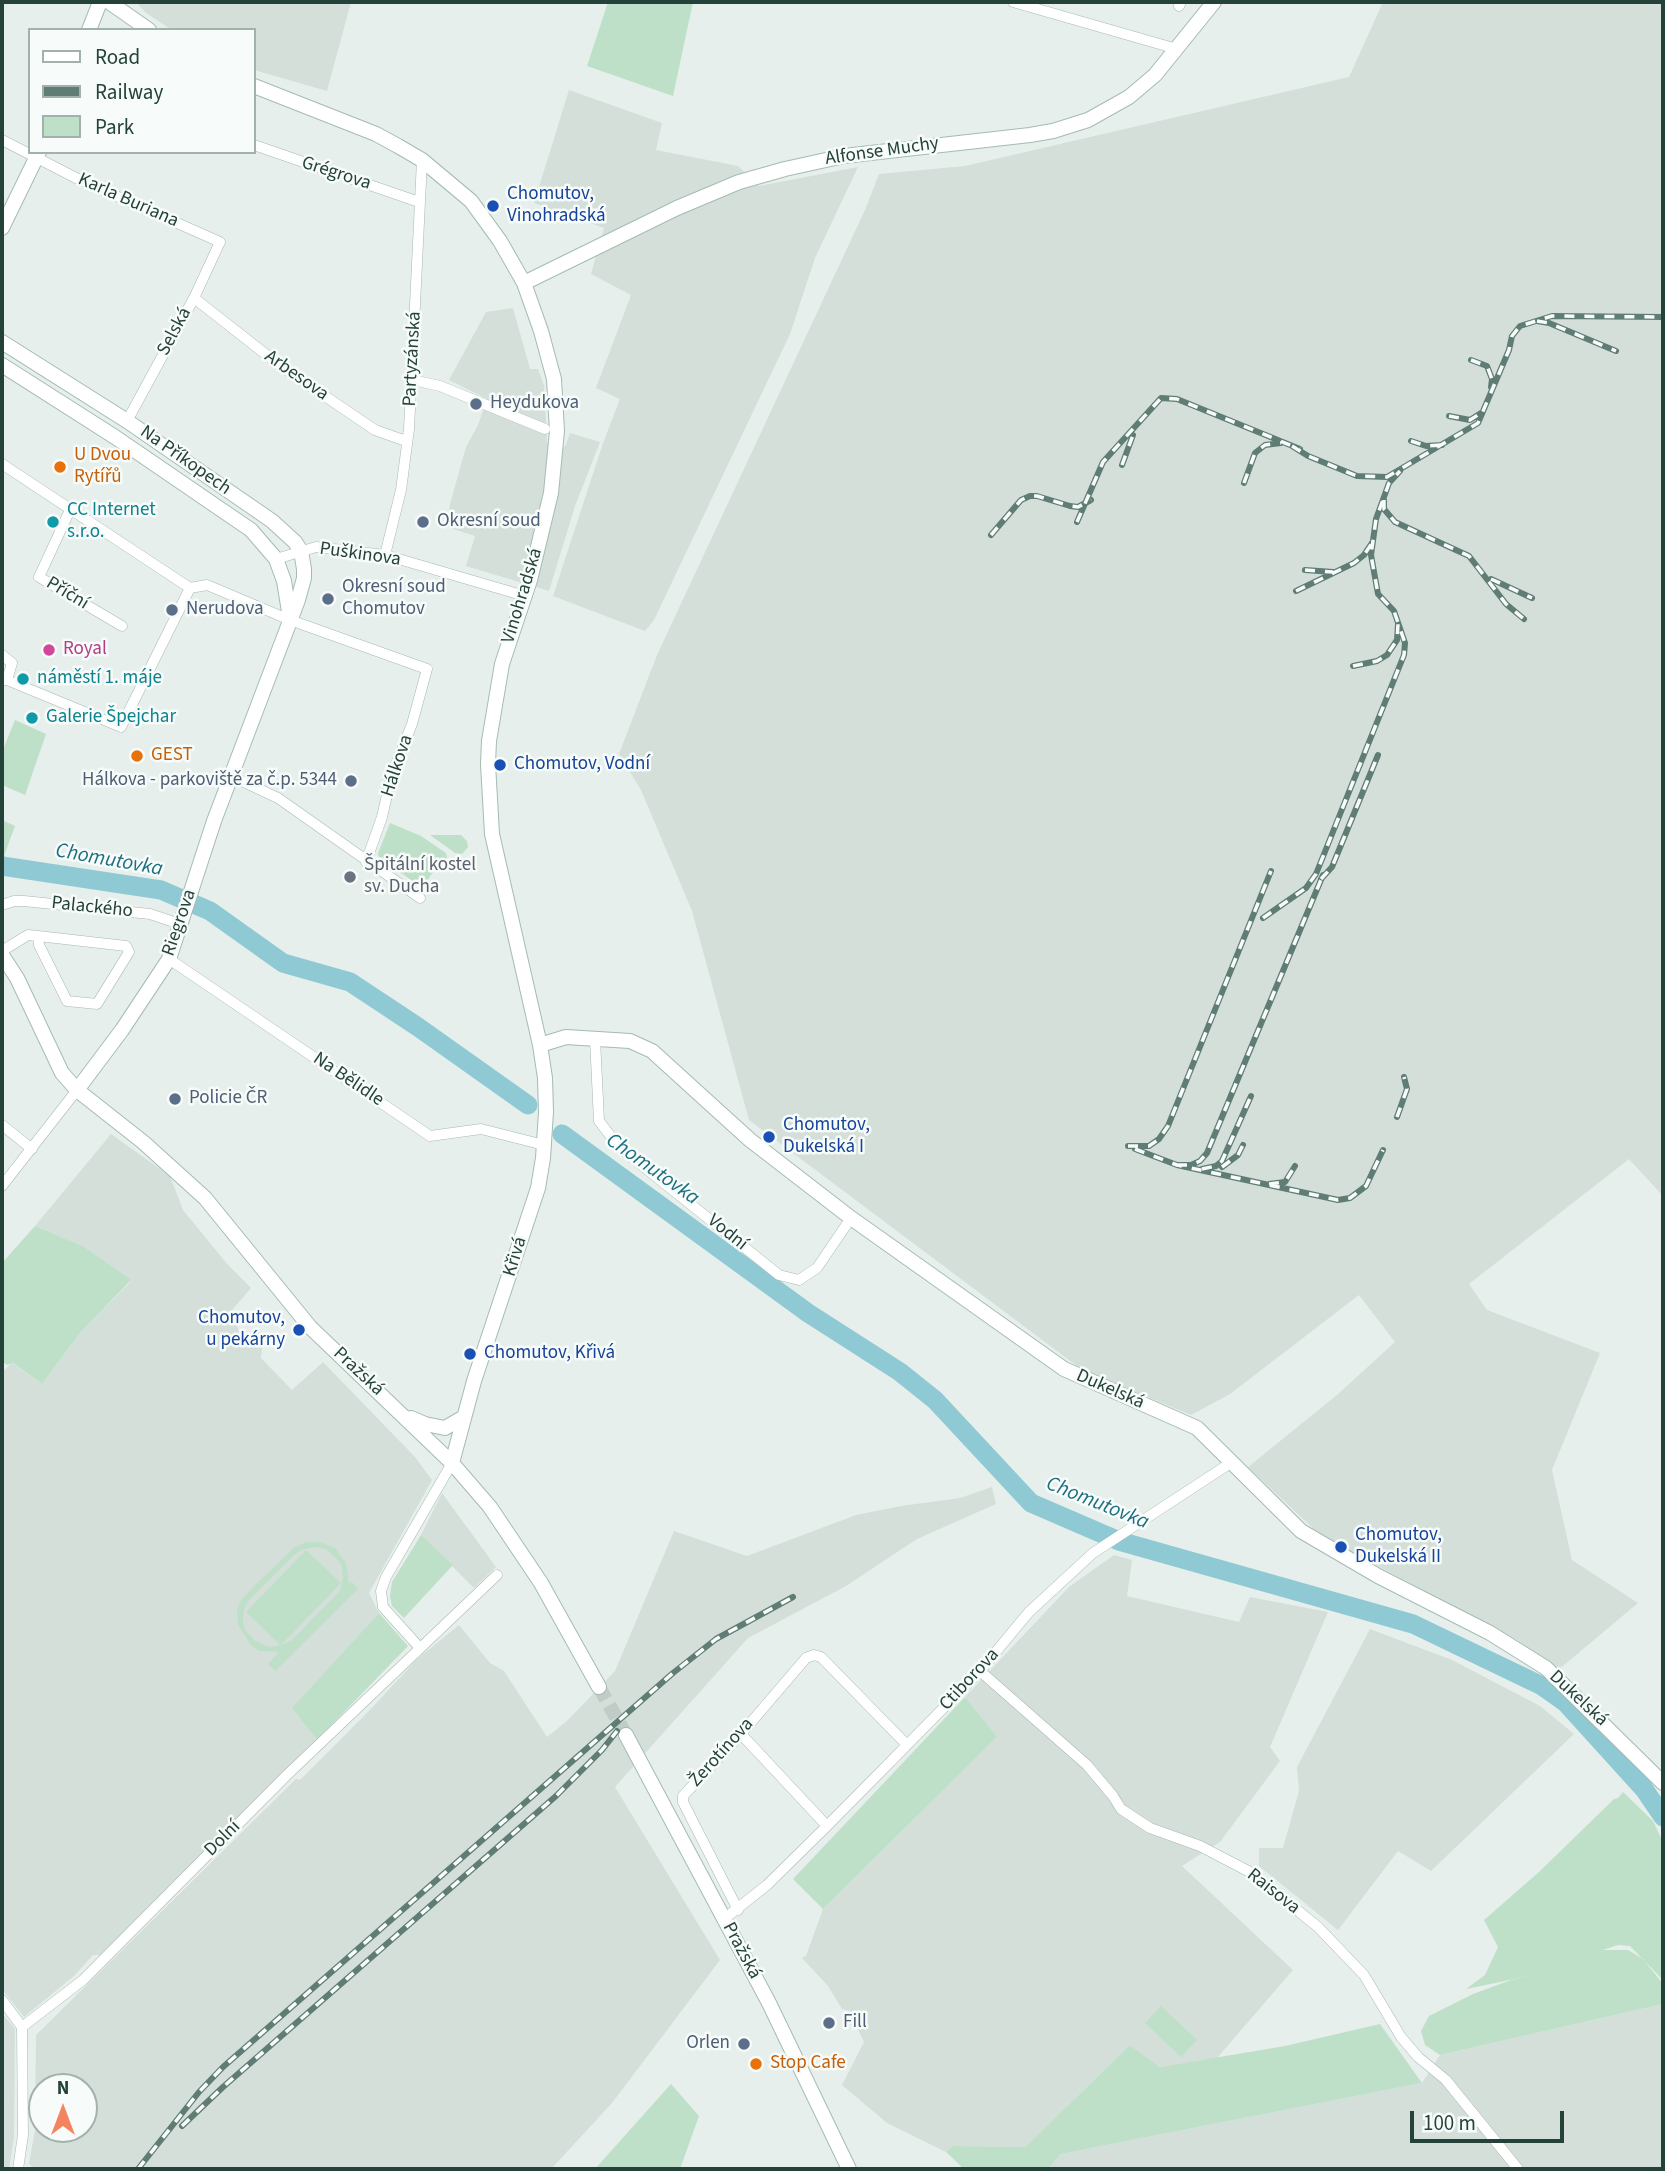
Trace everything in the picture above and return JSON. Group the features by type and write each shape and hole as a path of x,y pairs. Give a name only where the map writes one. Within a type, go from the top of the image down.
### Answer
{"street":[{"path":"90,28 100,2"},
{"path":"109,2 146,28"},
{"path":"1013,2 1177,49"},
{"name":"Alfonse Muchy","path":"524,283 677,208 739,183 785,169 844,156 1030,135 1070,127 1108,111 1155,75 1214,2"},
{"name":"Vinohradská","path":"256,87 376,134 422,160 481,213 524,283 541,331 554,379 558,431 551,493 525,596 502,664 489,741 488,792 492,834 540,1045"},
{"name":"Karla Buriana","path":"2,141 28,151"},
{"name":"Grégrova","path":"256,146 419,202"},
{"path":"2,228 38,155"},
{"name":"Karla Buriana","path":"38,155 78,179 220,242"},
{"name":"Partyzánská","path":"385,555 401,490 413,380 422,160"},
{"name":"Selská","path":"127,421 194,298 220,242"},
{"name":"Arbesova","path":"194,298 282,368 375,430 407,441"},
{"name":"Na Příkopech","path":"2,342 127,421 272,521 288,533 301,551 304,578 231,776"},
{"name":"Na Příkopech","path":"2,365 115,437 251,530 276,559 284,582 290,620"},
{"path":"413,380 439,386 545,429"},
{"path":"2,464 190,588 207,585 290,620"},
{"name":"Příční","path":"70,510 39,577 122,626"},
{"name":"Puškinova","path":"276,559 316,547 385,555 525,596"},
{"path":"2,655 12,663 4,680 121,727 190,588"},
{"name":"Hálkova","path":"290,620 427,668 412,724 391,777 382,817 366,862"},
{"path":"231,776 278,798 420,898"},
{"name":"Riegrova","path":"77,1090 122,1030 169,959 231,776"},
{"name":"Palackého","path":"2,905 24,901 183,918"},
{"name":"Palackého","path":"38,936 39,946 67,1001 97,1004 129,952 125,946 38,936 28,936 2,953 17,978 62,1073 77,1090"},
{"name":"Na Bělidle","path":"169,959 430,1136 481,1129 544,1145"},
{"name":"Dukelská","path":"540,1045 566,1037 630,1041 652,1051 750,1140 851,1218 1064,1369 1197,1428 1301,1531 1378,1576 1490,1633 1546,1668 1663,1783"},
{"name":"Vodní","path":"595,1039 600,1121 619,1147 779,1275 799,1280 817,1268 851,1218"},
{"name":"Křivá","path":"452,1463 464,1417 538,1188 544,1145 545,1089 540,1045"},
{"path":"2,1186 77,1090"},
{"name":"Pražská","path":"77,1090 135,1136 205,1198 310,1327 452,1463 525,1556 599,1687"},
{"path":"2,1125 32,1149"},
{"path":"402,1414 425,1424 445,1428 464,1417"},
{"name":"Ctiborova","path":"724,1919 738,1910 827,1826 980,1671 1029,1612 1093,1553 1232,1462"},
{"path":"420,1648 383,1607 382,1591 386,1577 452,1463"},
{"name":"Dolní","path":"22,2027 83,1980 287,1775 497,1575"},
{"name":"Žerotínova","path":"738,1910 683,1802 684,1796 806,1658 814,1655 821,1657 907,1745"},
{"name":"Raisova","path":"980,1671 1087,1765 1121,1809 1150,1828 1200,1846 1250,1872 1318,1927 1364,1975 1401,2037 1418,2057 1446,2080 1518,2169"},
{"path":"741,1734 827,1826"},
{"name":"Pražská","path":"626,1735 769,2003 849,2169"},
{"path":"2,2000 22,2027 23,2135 18,2169"}],"shaded area":[{"path":"136,2 351,2 327,91 256,71 256,28 169,28 146,13"},
{"path":"1383,2 1663,2 1663,1196 1629,1159 1469,1284 1487,1310 1600,1353 1552,1470 1572,1560 1638,1603 1557,1671 1517,1640 1320,1535 1248,1467 1337,1395 1395,1342 1359,1295 1230,1394 1191,1415 1081,1369 749,1120 692,911 641,790 619,754 657,655 865,210 879,174 965,166 1349,77"},
{"path":"569,90 662,123 656,150 738,166 759,186 858,167 815,258 790,334 654,620 645,631 553,596 620,399 596,388 631,295 591,274 604,228 534,203"},
{"path":"513,308 530,369 538,369 544,385 547,443 565,447 570,433 600,442 575,506 549,591 466,566 475,536 447,527 450,504 466,447 478,425 487,399 449,380 486,312"},
{"path":"111,1134 170,1176 183,1210 228,1265 251,1288 232,1310 241,1338 257,1329 263,1335 261,1358 292,1390 323,1362 415,1457 432,1480 369,1593 379,1613 293,1708 317,1740 100,1955 93,1955 74,1976 24,2017 2,1989 2,1372 12,1363 42,1384 80,1333 131,1281 83,1246 35,1226"},
{"path":"992,1487 996,1504 917,1539 846,1586 748,1638 615,1787 720,1960 612,2103 551,2169 35,2169 29,2164 33,2143 98,2143 98,2073 36,2073 36,2035 296,1779 300,1780 416,1660 459,1625 490,1663 504,1671 547,1737 567,1721 615,1671 674,1531 747,1556 856,1515 960,1498"},
{"path":"442,1493 496,1567 474,1588 421,1535"},
{"path":"1114,1555 1132,1560 1127,1596 1239,1622 1250,1597 1328,1612 1270,1747 1280,1761 1220,1842 1182,1866 1293,1970 1217,2058 1160,2067 1130,2045 1025,2147 952,2146 946,2152 887,2123 842,2085 864,2042 849,2011 842,2009 828,1986 802,1958 806,1956 823,1909 996,1738 965,1697 1069,1587"},
{"path":"1370,1629 1452,1660 1540,1706 1574,1734 1431,1871 1398,1851 1338,1930 1259,1866 1259,1848 1283,1848 1299,1791 1297,1767"},
{"path":"1663,2004 1663,2169 1048,2169 1061,2154 1422,2083 1440,2055"},
{"path":"2,2013 15,2029 14,2137 9,2169 2,2169"}],"green space":[{"path":"608,2 693,2 673,96 587,66"},
{"path":"15,720 46,734 25,795 2,785 2,752"},
{"path":"2,820 15,826 4,856 7,858 5,864 2,863"},
{"path":"390,823 421,836 446,853 447,858 422,888 379,857 378,853"},
{"path":"430,835 461,835 467,841 468,847 462,854 455,853"},
{"path":"35,1226 83,1246 131,1280 80,1333 42,1384 13,1363 7,1365 2,1361 2,1263"},
{"path":"421,1535 453,1565 404,1618 392,1606 392,1582"},
{"path":"306,1542 320,1542 335,1548 346,1563 349,1584 352,1582 358,1589 275,1671 268,1664 279,1652 259,1651 250,1644 238,1625 237,1609 252,1588 295,1547","holes":["314,1547 326,1549 342,1566 343,1578 340,1591 292,1640 281,1645 341,1583 306,1550 246,1612 280,1645 269,1647 255,1641 243,1623 248,1601 301,1550"]},
{"path":"379,1613 408,1646 317,1740 292,1708"},
{"path":"965,1697 997,1737 823,1909 793,1879"},
{"path":"1623,1792 1653,1821 1663,1842 1663,1980 1645,1961 1663,1984 1663,2004 1440,2055 1425,2045 1421,2031 1429,2016 1473,1994 1511,1980 1544,1973 1466,1989 1485,1975 1498,1947 1484,1920","holes":["1618,1945 1630,1946 1642,1958 1628,1950 1603,1950"]},
{"path":"1161,2006 1197,2040 1181,2057 1145,2023"},
{"path":"1380,2024 1422,2083 1061,2154 1048,2169 964,2169 946,2152 952,2146 1025,2147 1130,2045 1160,2067 1285,2046"},
{"path":"671,2084 699,2116 680,2169 595,2169"}],"waterway":[{"name":"Chomutovka","path":"2,866 161,890 210,911 283,963 350,982 528,1105"},
{"name":"Chomutovka","path":"562,1134 808,1313 900,1372 935,1400 1031,1503 1119,1541 1413,1624 1542,1686 1566,1703 1644,1789 1663,1817"}],"tunnel":[{"path":"599,1687 626,1735"}],"railway":[{"path":"1292,446 1308,456 1357,476 1387,477 1478,423 1509,350 1512,336 1520,326 1552,316 1663,317"},
{"path":"1537,321 1549,323 1616,351"},
{"path":"1471,360 1487,366 1492,379 1491,387"},
{"path":"1077,522 1103,462 1161,398 1177,399 1300,449"},
{"path":"1449,416 1470,420 1481,413"},
{"path":"1122,465 1133,435"},
{"path":"1411,441 1426,446 1442,445"},
{"path":"1244,483 1255,453 1265,445 1281,443"},
{"path":"1263,918 1306,888 1316,874 1404,655 1405,643 1394,611 1378,594 1371,555 1376,519 1389,483 1400,471"},
{"path":"991,535 1021,500 1030,496 1078,507 1091,500"},
{"path":"1384,500 1384,509 1395,522 1469,556 1506,604 1524,619"},
{"path":"1296,591 1354,563 1372,543"},
{"path":"1305,570 1333,572"},
{"path":"1491,579 1532,598"},
{"path":"1353,666 1377,661 1387,655 1397,640 1398,624"},
{"path":"1321,879 1332,867 1378,755"},
{"path":"1128,1146 1149,1146 1159,1139 1168,1126 1271,871"},
{"path":"1177,1165 1191,1165 1200,1161 1207,1153 1323,875"},
{"path":"1397,1117 1407,1089 1404,1077"},
{"path":"1202,1169 1216,1166 1222,1161 1251,1096"},
{"path":"1222,1167 1238,1155 1243,1145"},
{"path":"1135,1149 1177,1165 1338,1200 1350,1198 1366,1186 1383,1150"},
{"path":"1269,1184 1285,1182 1295,1166"},
{"path":"138,2169 199,2092 223,2067 673,1673 716,1639 793,1597"},
{"path":"182,2126 223,2087 556,1796 617,1731"}],"place":[{"name":"Chomutov, Vinohradská","path":"493,206"},
{"name":"Heydukova","path":"476,404"},
{"name":"U Dvou Rytířů","path":"60,467"},
{"name":"CC Internet s.r.o.","path":"53,522"},
{"name":"Okresní soud","path":"423,522"},
{"name":"Okresní soud Chomutov","path":"328,599"},
{"name":"Nerudova","path":"172,610"},
{"name":"Royal","path":"49,650"},
{"name":"náměstí 1. máje","path":"23,679"},
{"name":"Galerie Špejchar","path":"32,718"},
{"name":"GEST","path":"137,756"},
{"name":"Chomutov, Vodní","path":"500,765"},
{"name":"Hálkova - parkoviště za č.p. 5344","path":"351,781"},
{"name":"Špitální kostel sv. Ducha","path":"350,877"},
{"name":"Policie ČR","path":"175,1099"},
{"name":"Chomutov, Dukelská I","path":"769,1137"},
{"name":"Chomutov, u pekárny","path":"299,1330"},
{"name":"Chomutov, Křivá","path":"470,1354"},
{"name":"Chomutov, Dukelská II","path":"1341,1547"},
{"name":"Fill","path":"829,2023"},
{"name":"Orlen","path":"744,2044"},
{"name":"Stop Cafe","path":"756,2064"}]}
